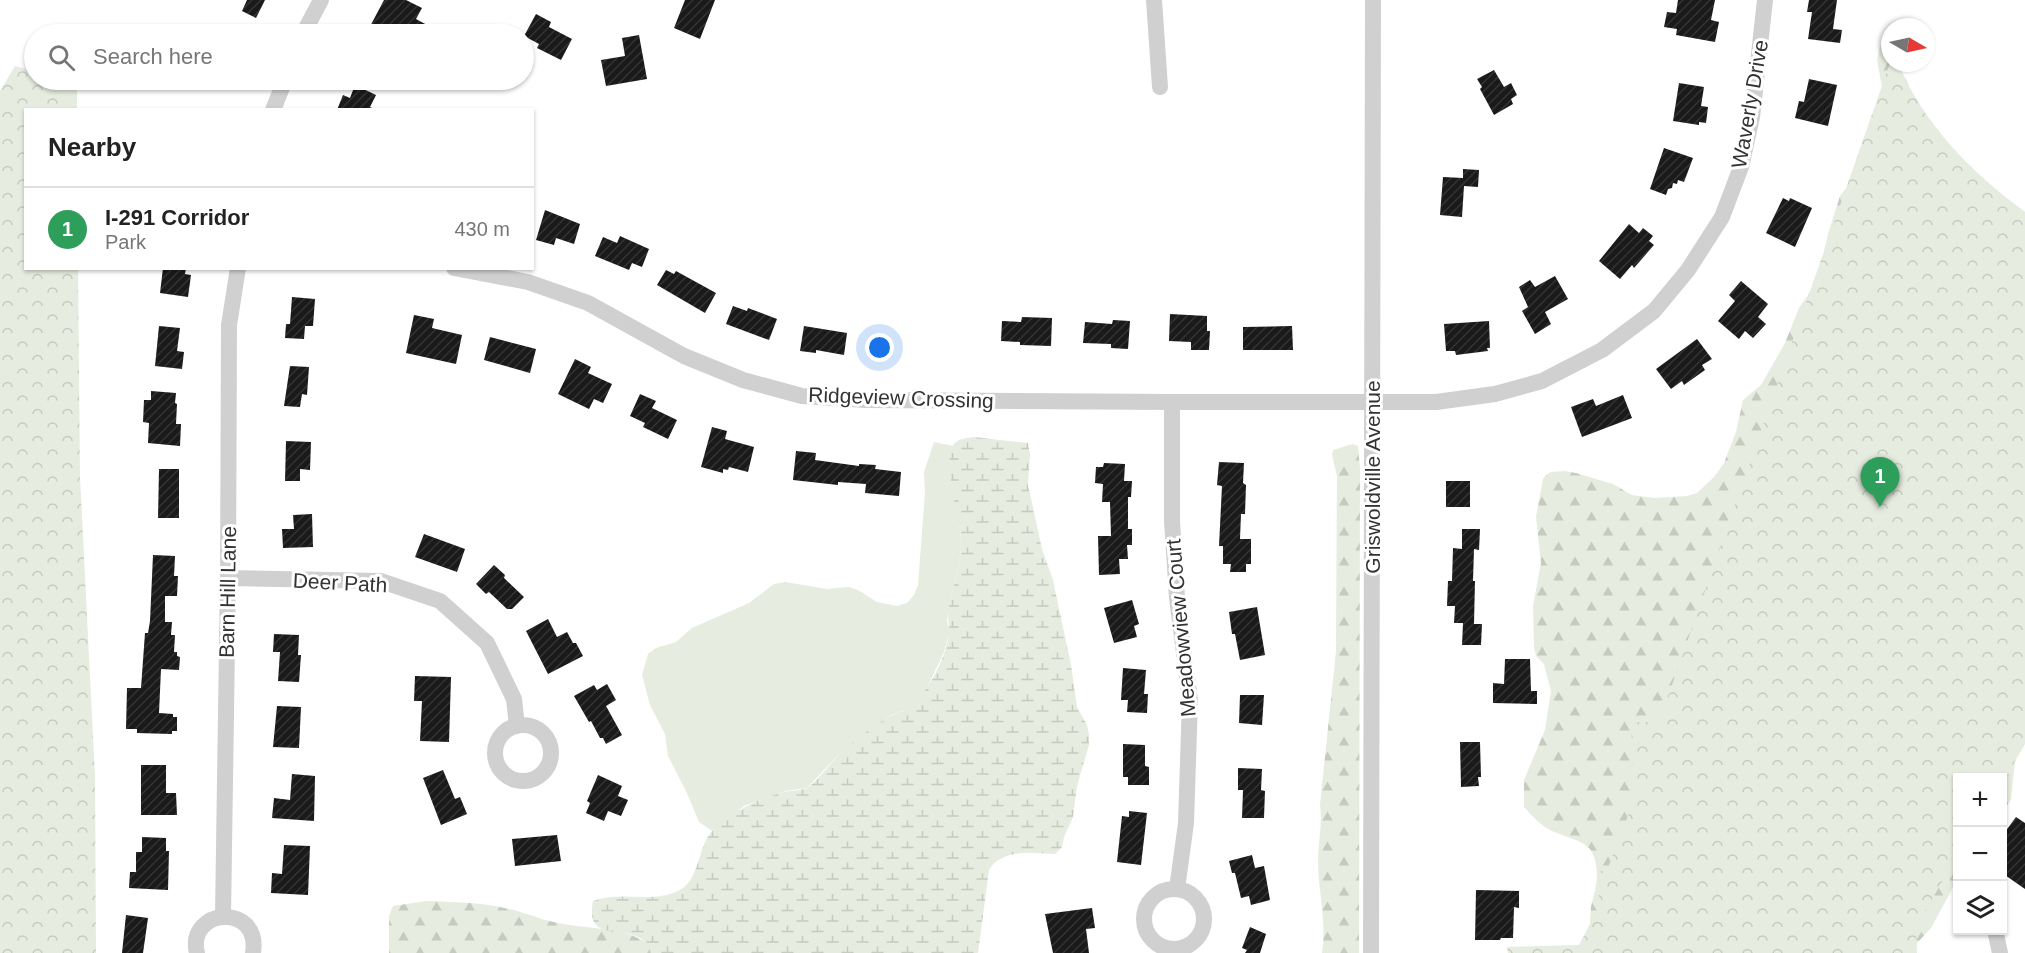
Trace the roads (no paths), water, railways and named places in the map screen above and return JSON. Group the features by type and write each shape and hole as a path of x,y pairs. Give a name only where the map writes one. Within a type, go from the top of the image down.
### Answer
{"street":[{"path":"308,24 321,0"},
{"path":"1154,0 1160,87"},
{"name":"Griswoldville Avenue","path":"1371,953 1374,400 1373,0"},
{"name":"Waverly Drive","path":"1374,400 1436,402 1495,394 1542,381 1602,350 1654,311 1688,270 1722,217 1741,167 1752,117 1766,0"},
{"path":"274,108 281,90"},
{"name":"Barn Hill Lane","path":"223,916 229,325 238,270"},
{"name":"Ridgeview Crossing","path":"465,270 528,282 588,303 684,356 743,380 802,396 865,400 1172,402 1374,400"},
{"name":"Meadowview Court","path":"1172,402 1172,521 1177,597 1190,700 1186,824 1177,889"},
{"name":"Deer Path","path":"228,578 381,581 440,601 488,643 514,699 518,726"},
{"path":"197,953 197,935 203,926 212,919 223,916 235,918 244,924 251,933 254,944 253,953"},
{"path":"1996,935 2000,953"}],"place":[{"name":"I-291 Corridor","path":"1880,507"}]}
